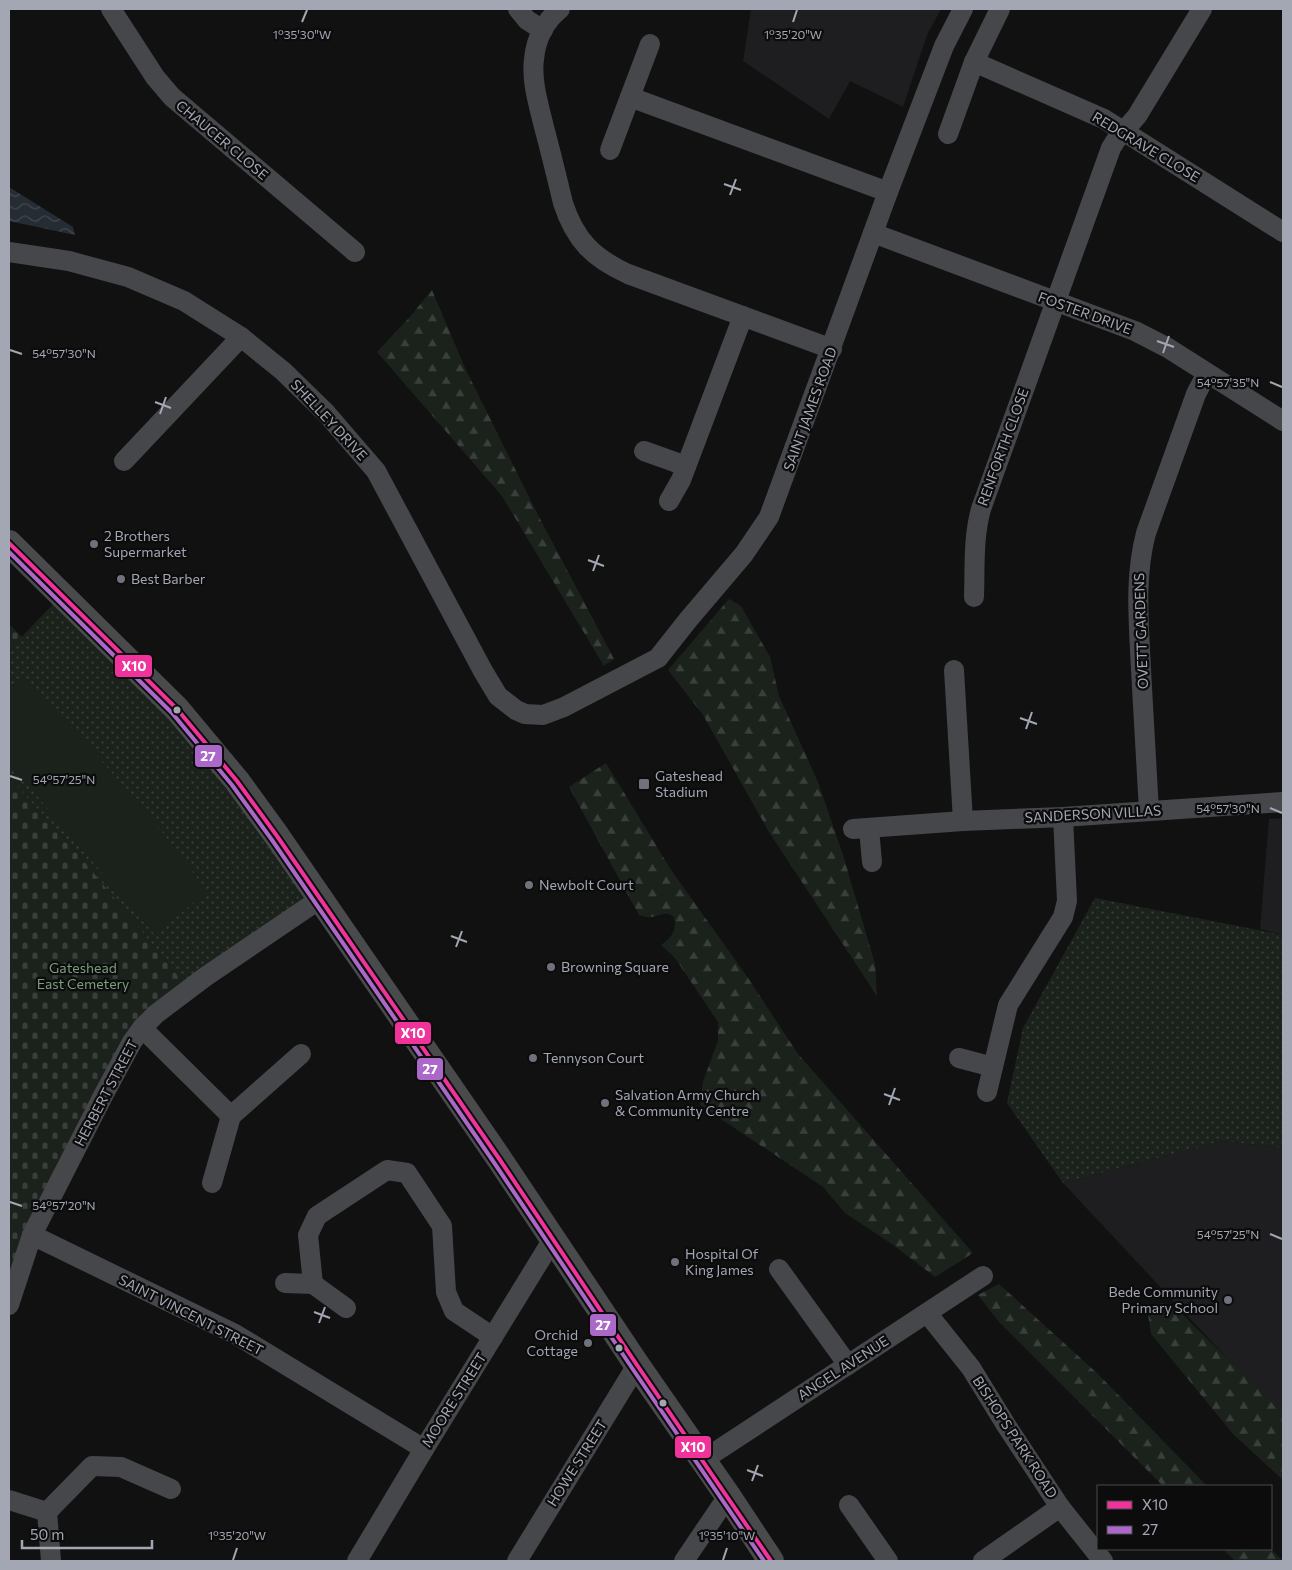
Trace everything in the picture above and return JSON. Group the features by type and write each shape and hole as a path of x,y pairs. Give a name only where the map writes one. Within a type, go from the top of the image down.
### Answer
{"main road":[{"path":"9,543 176,709 237,781 553,1239 771,1561"}],"street":[{"name":"CHAUCER CLOSE","path":"111,9 155,77 172,97 355,252"},
{"path":"518,9 528,20 543,30"},
{"path":"560,9 548,21 543,30 534,57 535,82 563,203 567,216 578,237 594,254 607,264 645,281 832,349"},
{"name":"SAINT JAMES ROAD","path":"538,715 544,715 564,707 658,658 744,554 769,517 888,192 944,46 963,9"},
{"path":"948,134 974,62 1000,9"},
{"name":"RENFORTH CLOSE","path":"974,597 974,545 978,518 1111,148 1123,130 1137,116 1202,9"},
{"path":"610,150 650,44"},
{"name":"REDGRAVE CLOSE","path":"974,62 1091,112 1123,130 1283,231"},
{"path":"630,97 888,192"},
{"name":"FOSTER DRIVE","path":"873,233 1151,338 1283,421"},
{"name":"SHELLEY DRIVE","path":"9,252 69,261 128,277 184,301 241,337 283,371 326,413 376,471 498,696 516,710 525,714 538,715"},
{"path":"669,501 686,466 743,316"},
{"path":"124,461 241,337"},
{"name":"OVETT GARDENS","path":"1149,811 1139,625 1141,551 1196,394 1207,373"},
{"path":"644,451 686,466"},
{"path":"954,670 964,821"},
{"name":"SANDERSON VILLAS","path":"872,862 861,829 1283,802"},
{"path":"987,1092 1008,1005 1063,917 1067,901 1064,817"},
{"name":"HERBERT STREET","path":"9,1305 32,1235 105,1092 132,1042 142,1028 156,1014 205,977 320,899"},
{"path":"142,1028 231,1116"},
{"path":"212,1183 231,1116 301,1054"},
{"path":"959,1058 993,1066"},
{"path":"313,1284 308,1235 317,1216 387,1170 407,1173 442,1226 446,1292 454,1312 493,1337"},
{"name":"SAINT VINCENT STREET","path":"32,1235 234,1334 424,1449"},
{"name":"MOORE STREET","path":"357,1561 553,1239"},
{"path":"778,1269 848,1365"},
{"name":"ANGEL AVENUE","path":"703,1460 983,1276"},
{"path":"285,1282 313,1284 346,1308"},
{"name":"BISHOPS PARK ROAD","path":"927,1313 971,1368 1060,1508 1103,1561"},
{"name":"HOWE STREET","path":"517,1561 637,1364"},
{"path":"51,1561 47,1512 92,1466 120,1467 171,1489"},
{"path":"684,1561 728,1496"},
{"path":"9,1500 47,1512"},
{"path":"849,1505 888,1561"},
{"path":"982,1561 1060,1508"}],"shaded area":[{"path":"751,9 941,9 927,35 903,107 850,81 829,119 743,61"},
{"path":"1283,818 1283,935 1260,929 1269,819"},
{"name":"Bede Community Primary School","path":"1222,1141 1283,1148 1283,1418 1063,1183"}],"green space":[{"path":"432,290 465,368 537,513 614,659 604,666 502,496 377,352"},
{"path":"58,599 174,712 315,898 187,987 84,861 9,777 9,650"},
{"path":"729,599 741,606 770,657 779,696 818,782 843,855 875,964 877,996 769,832 703,715 668,670"},
{"path":"9,624 22,637 9,650"},
{"path":"25,679 99,758 158,827 207,891 155,935 9,763 9,693"},
{"path":"606,763 671,870 746,975 798,1054 973,1253 935,1277 892,1244 845,1213 823,1187 700,1105 703,1082 718,1040 718,1022 675,958 661,945 673,933 675,926 674,917 665,914 649,917 639,915 569,787"},
{"name":"Gateshead East Cemetery","path":"9,777 84,861 187,987 153,1012 9,1279"},
{"path":"1095,898 1283,935 1283,1148 1222,1141 1063,1183 1007,1103 1023,1028"},
{"path":"999,1284 1098,1374 1206,1485 1162,1485 999,1322 978,1295"},
{"path":"1165,1303 1177,1309 1283,1414 1283,1480 1233,1434 1151,1334 1147,1306"},
{"path":"1224,1550 1272,1550 1283,1561 1235,1561"}],"water":[{"path":"9,187 73,227 75,235 9,221"}],"transit line":[{"name":"X10","path":"9,543 177,709 237,781 277,836 500,1160 771,1561"},
{"name":"27","path":"9,552 172,713 232,785 272,840 495,1164 764,1561"}],"place":[{"name":"2 Brothers Supermarket","path":"94,544"},
{"name":"Best Barber","path":"121,579"},
{"name":"Gateshead Stadium","path":"644,784"},
{"name":"Newbolt Court","path":"529,885"},
{"name":"Browning Square","path":"551,967"},
{"name":"Tennyson Court","path":"533,1058"},
{"name":"Salvation Army Church & Community Centre","path":"605,1103"},
{"name":"Hospital Of King James","path":"675,1262"},
{"name":"Bede Community Primary School","path":"1228,1300"},
{"name":"Orchid Cottage","path":"588,1343"}]}
